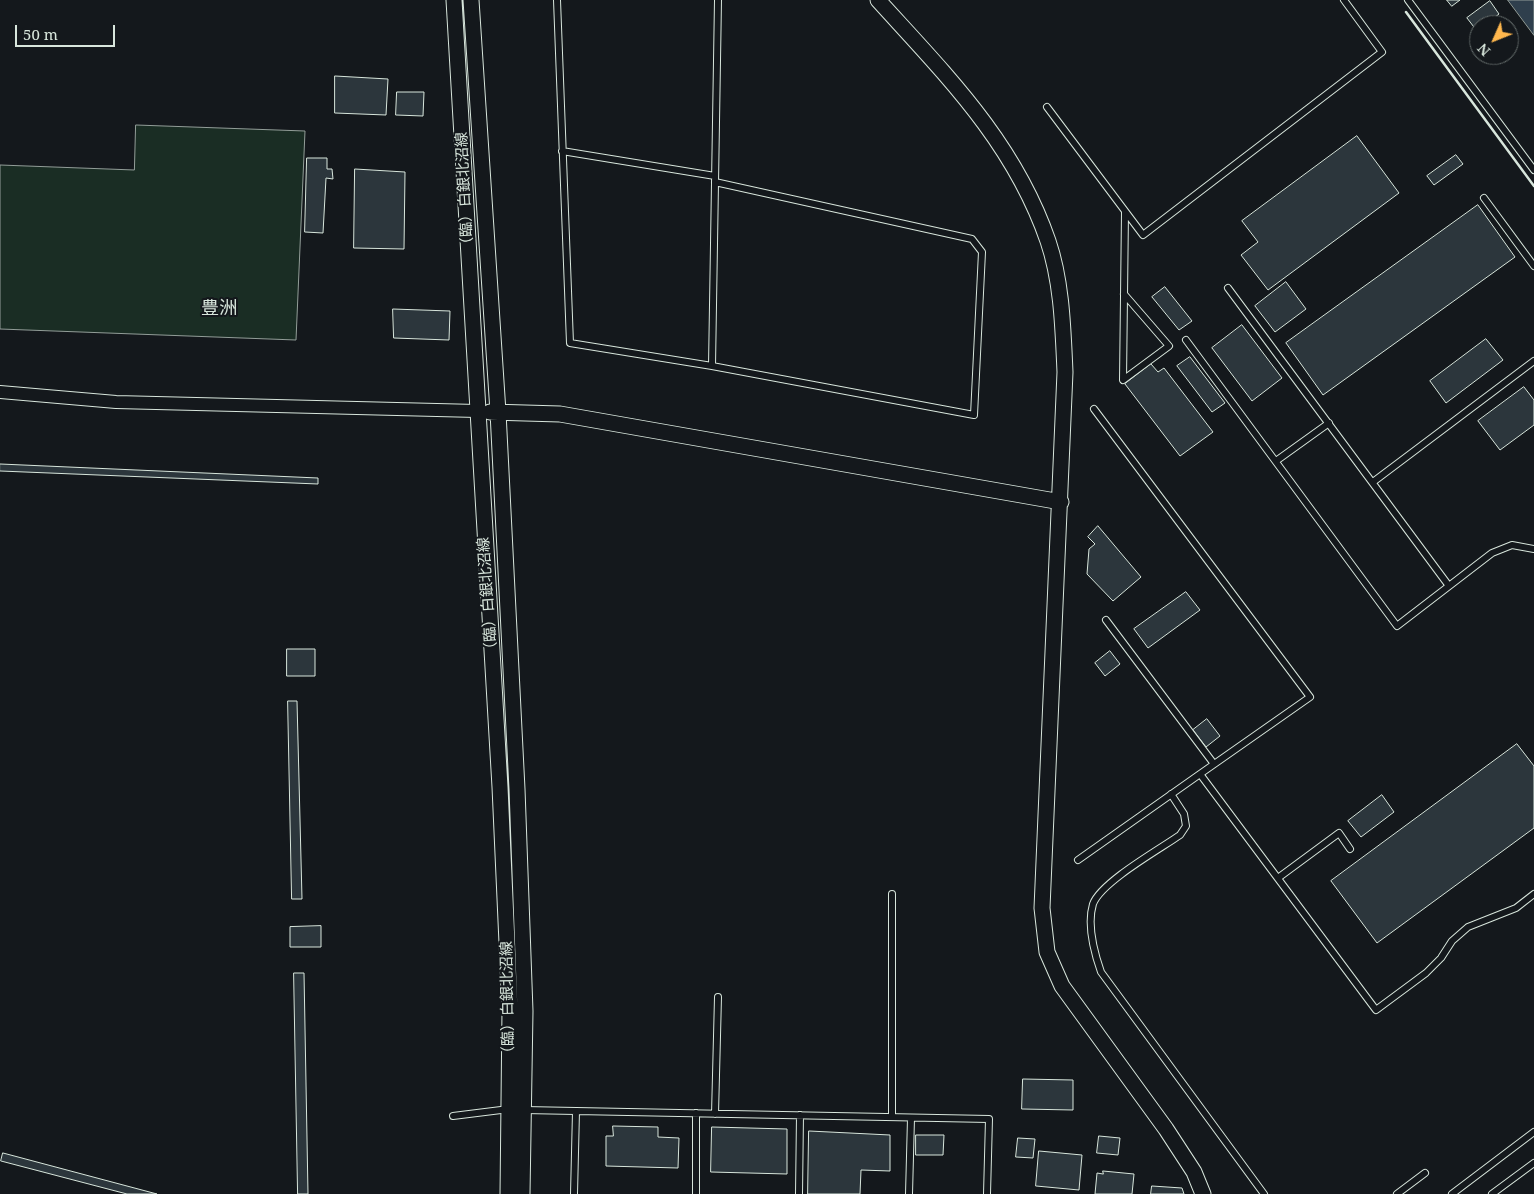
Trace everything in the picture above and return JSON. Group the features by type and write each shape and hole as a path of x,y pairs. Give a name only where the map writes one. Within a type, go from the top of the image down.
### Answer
{"street":[{"name":"（臨）白銀北沼線","path":"454,0 501,796 510,1010 522,1194"},
{"name":"（臨）白銀北沼線","path":"471,0 498,412 517,798 525,1012 508,1194"},
{"path":"472,17 482,0"},
{"path":"878,0 962,93 998,140 1026,189 1048,242 1061,307 1065,372 1042,908 1047,952 1062,986 1166,1129 1194,1172 1204,1194"},
{"path":"0,392 116,402 560,414 1060,502"}],"lane":[{"path":"557,0 562,151 570,343 712,366 974,415 982,252 972,239 715,180 562,151"},
{"path":"712,366 718,0"},
{"path":"1047,107 1143,235 1382,52 1344,0"},
{"path":"1408,0 1534,170"},
{"path":"1484,198 1534,266"},
{"path":"1124,294 1169,346 1123,380 1123,361 1125,212"},
{"path":"1228,288 1449,586"},
{"path":"1186,340 1397,626 1499,550 1512,545 1534,549"},
{"path":"1373,482 1534,361"},
{"path":"1078,860 1310,697 1094,409"},
{"path":"1276,461 1329,423"},
{"path":"1106,620 1214,764"},
{"path":"1200,774 1376,1010 1426,973 1441,958 1452,942 1468,927 1516,908 1534,894"},
{"path":"1172,794 1184,814 1186,826 1180,835 1106,885 1094,903 1091,923 1096,958 1101,972 1264,1194"},
{"path":"1278,878 1339,833 1350,849"},
{"path":"892,894 892,1117"},
{"path":"715,1114 718,997"},
{"path":"453,1116 516,1109 989,1119 987,1194"},
{"path":"574,1194 576,1110"},
{"path":"696,1113 696,1194"},
{"path":"799,1194 800,1115"},
{"path":"909,1194 911,1118"},
{"path":"1452,1194 1534,1132"},
{"path":"1492,1194 1534,1163"},
{"path":"1397,1194 1425,1173"}],"green space":[{"path":"136,125 305,131 296,340 0,329 0,165 134,170"}],"water":[{"path":"1508,0 1534,0 1534,35"}],"building":[{"path":"1447,0 1460,0 1452,6"},
{"path":"1490,1 1499,14 1498,15 1471,15"},
{"path":"335,76 388,79 386,115 335,113"},
{"path":"397,92 424,92 423,116 396,115"},
{"path":"1357,136 1399,193 1268,290 1241,255 1258,242 1242,221"},
{"path":"1456,155 1463,164 1434,185 1427,176"},
{"path":"307,158 327,158 327,169 332,169 333,179 326,178 323,233 305,232"},
{"path":"355,169 405,172 404,249 354,248"},
{"path":"1478,205 1515,257 1323,395 1286,343"},
{"path":"1286,282 1306,309 1275,332 1255,306"},
{"path":"1165,287 1192,321 1179,330 1152,297"},
{"path":"393,309 450,311 449,340 394,338"},
{"path":"1242,325 1282,378 1252,401 1212,348"},
{"path":"1486,339 1503,360 1446,403 1430,381"},
{"path":"1190,357 1225,403 1212,412 1177,366"},
{"path":"1151,364 1158,372 1164,368 1213,432 1180,456 1125,384"},
{"path":"1524,387 1534,400 1534,425 1500,450 1478,421"},
{"path":"0,464 318,478 318,484 0,471"},
{"path":"1098,526 1141,577 1113,601 1087,574 1089,549 1095,544 1088,537"},
{"path":"1186,592 1200,610 1148,648 1134,629"},
{"path":"287,649 315,649 315,676 287,676"},
{"path":"1110,651 1120,664 1105,676 1095,663"},
{"path":"288,701 297,701 302,899 292,899"},
{"path":"1207,719 1220,736 1206,747 1193,730"},
{"path":"1517,744 1534,766 1534,828 1377,943 1331,881"},
{"path":"1382,795 1394,812 1361,837 1348,821"},
{"path":"321,926 321,947 290,947 290,927"},
{"path":"294,973 304,973 308,1194 298,1194"},
{"path":"1023,1079 1073,1080 1073,1110 1022,1109"},
{"path":"613,1126 658,1127 658,1137 679,1138 678,1168 606,1166 606,1136 613,1136"},
{"path":"712,1127 787,1129 787,1174 711,1172"},
{"path":"809,1131 890,1135 890,1171 861,1170 860,1194 808,1194"},
{"path":"916,1135 944,1135 943,1155 916,1155"},
{"path":"1099,1136 1120,1138 1118,1155 1097,1153"},
{"path":"1018,1138 1035,1139 1033,1158 1016,1157"},
{"path":"1039,1151 1082,1155 1079,1190 1036,1186"},
{"path":"3,1153 157,1194 127,1194 1,1161"},
{"path":"1103,1171 1134,1174 1132,1194 1095,1194 1097,1173 1103,1174"},
{"path":"1152,1186 1182,1188 1184,1194 1151,1194"}],"wall":[{"path":"1406,12 1534,186"}],"district":[{"name":"豊洲","path":"219,309"}]}
